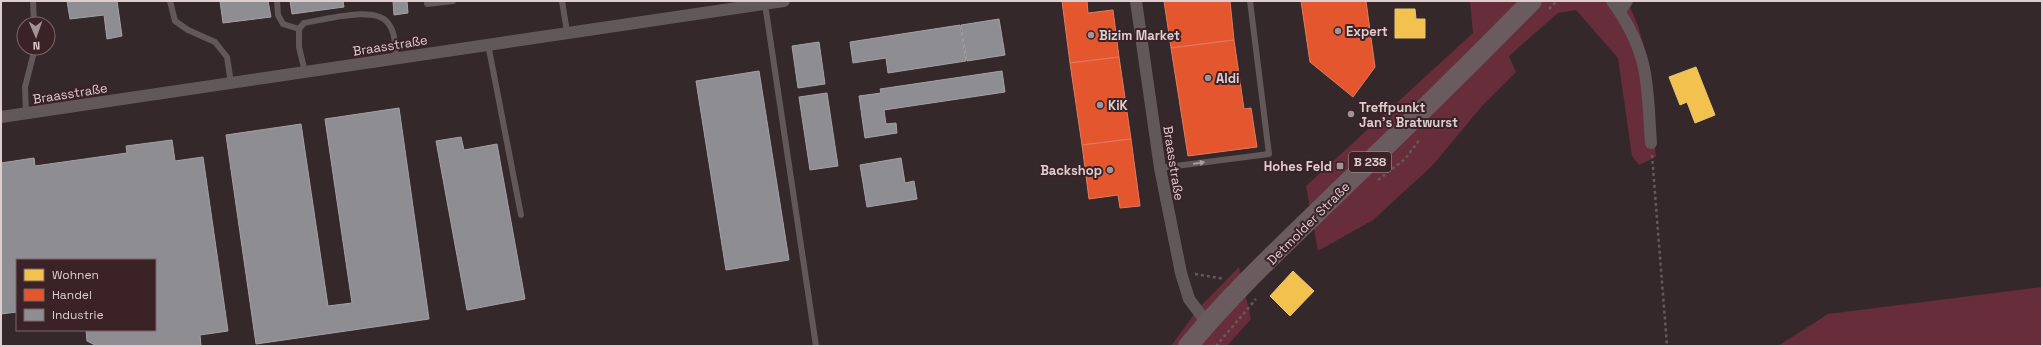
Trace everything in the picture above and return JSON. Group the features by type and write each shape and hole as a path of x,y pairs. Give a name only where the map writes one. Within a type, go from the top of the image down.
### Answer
{"main road":[{"name":"Detmolder Straße","path":"1188,346 1207,323 1322,208 1446,89 1532,1"}],"street":[{"name":"Braasstraße","path":"1,118 567,32 784,1"},
{"name":"Braasstraße","path":"1136,1 1160,168 1181,273 1189,299 1207,323"},
{"path":"1627,1 1616,6 1635,42 1644,68 1651,143"}],"lane":[{"path":"33,1 34,16"},
{"path":"170,1 175,21 188,30 215,42 227,57 231,83"},
{"path":"277,1 278,15 283,24 298,29"},
{"path":"427,4 453,1"},
{"path":"562,1 567,32"},
{"path":"1160,168 1269,154 1250,1"},
{"path":"765,4 816,346"},
{"path":"305,72 299,47 298,29 304,23 363,13 383,17 389,24 394,36 396,59"},
{"path":"488,44 521,215"},
{"path":"26,114 25,87 33,56"}],"path":[{"path":"1651,143 1667,346"},
{"path":"1181,273 1218,277 1229,280"}],"shaded area":[{"path":"1470,1 1626,1 1635,17 1646,55 1656,157 1639,165 1632,156 1618,58 1576,10 1558,13 1509,56 1516,72 1482,106 1432,166 1373,220 1318,251 1306,186 1473,33"},
{"path":"1239,267 1251,319 1227,346 1171,346 1198,309"},
{"path":"2042,287 2042,346 1778,346 1828,314"}],"building: Wohnen":[{"path":"1395,9 1415,9 1416,19 1425,19 1425,38 1395,38"},
{"path":"1696,67 1715,115 1695,123 1687,102 1680,105 1669,77"},
{"path":"1293,271 1314,291 1290,316 1270,296"}],"building: Handel":[{"name":"Bizim Market","path":"1062,1 1087,1 1088,13 1113,10 1119,57 1070,63"},
{"path":"1164,1 1230,1 1234,40 1171,48"},
{"name":"Expert","path":"1301,1 1366,1 1375,67 1353,97 1310,62"},
{"name":"Aldi","path":"1234,40 1244,109 1251,108 1257,147 1188,156 1171,48"},
{"path":"1119,57 1131,139 1082,145 1070,63"},
{"name":"Backshop","path":"1131,139 1140,206 1120,208 1118,195 1089,199 1082,145"}],"building: Industrie":[{"path":"67,1 117,1 122,36 107,39 104,15 70,19"},
{"path":"220,1 268,1 271,17 223,23"},
{"path":"290,1 343,1 344,7 292,14"},
{"path":"393,1 407,1 408,13 394,15"},
{"path":"999,19 1005,55 967,61 961,25"},
{"path":"960,25 966,61 888,73 886,58 853,63 850,42"},
{"path":"819,42 825,84 798,88 792,46"},
{"path":"759,71 789,260 726,270 696,81"},
{"path":"1002,71 1005,92 884,110 886,124 896,123 897,133 865,138 859,96 881,93 880,89"},
{"path":"827,93 838,166 810,170 799,97"},
{"path":"399,108 429,319 256,344 226,135 301,124 328,306 352,303 325,119"},
{"path":"461,137 464,150 497,144 525,299 467,310 436,141"},
{"path":"172,140 175,161 203,157 228,331 200,335 201,346 97,346 87,341 86,331 156,331 156,259 16,259 16,312 1,314 1,163 34,158 35,166 127,153 126,146"},
{"path":"901,158 905,183 914,181 917,199 867,207 860,165"}],"place":[{"name":"Expert","path":"1338,31"},
{"name":"Bizim Market","path":"1091,35"},
{"name":"Aldi","path":"1208,78"},
{"name":"KiK","path":"1100,105"},
{"name":"Treffpunkt Jan's Bratwurst","path":"1351,114"},
{"name":"Hohes Feld","path":"1340,166"},
{"name":"Backshop","path":"1110,170"}]}
